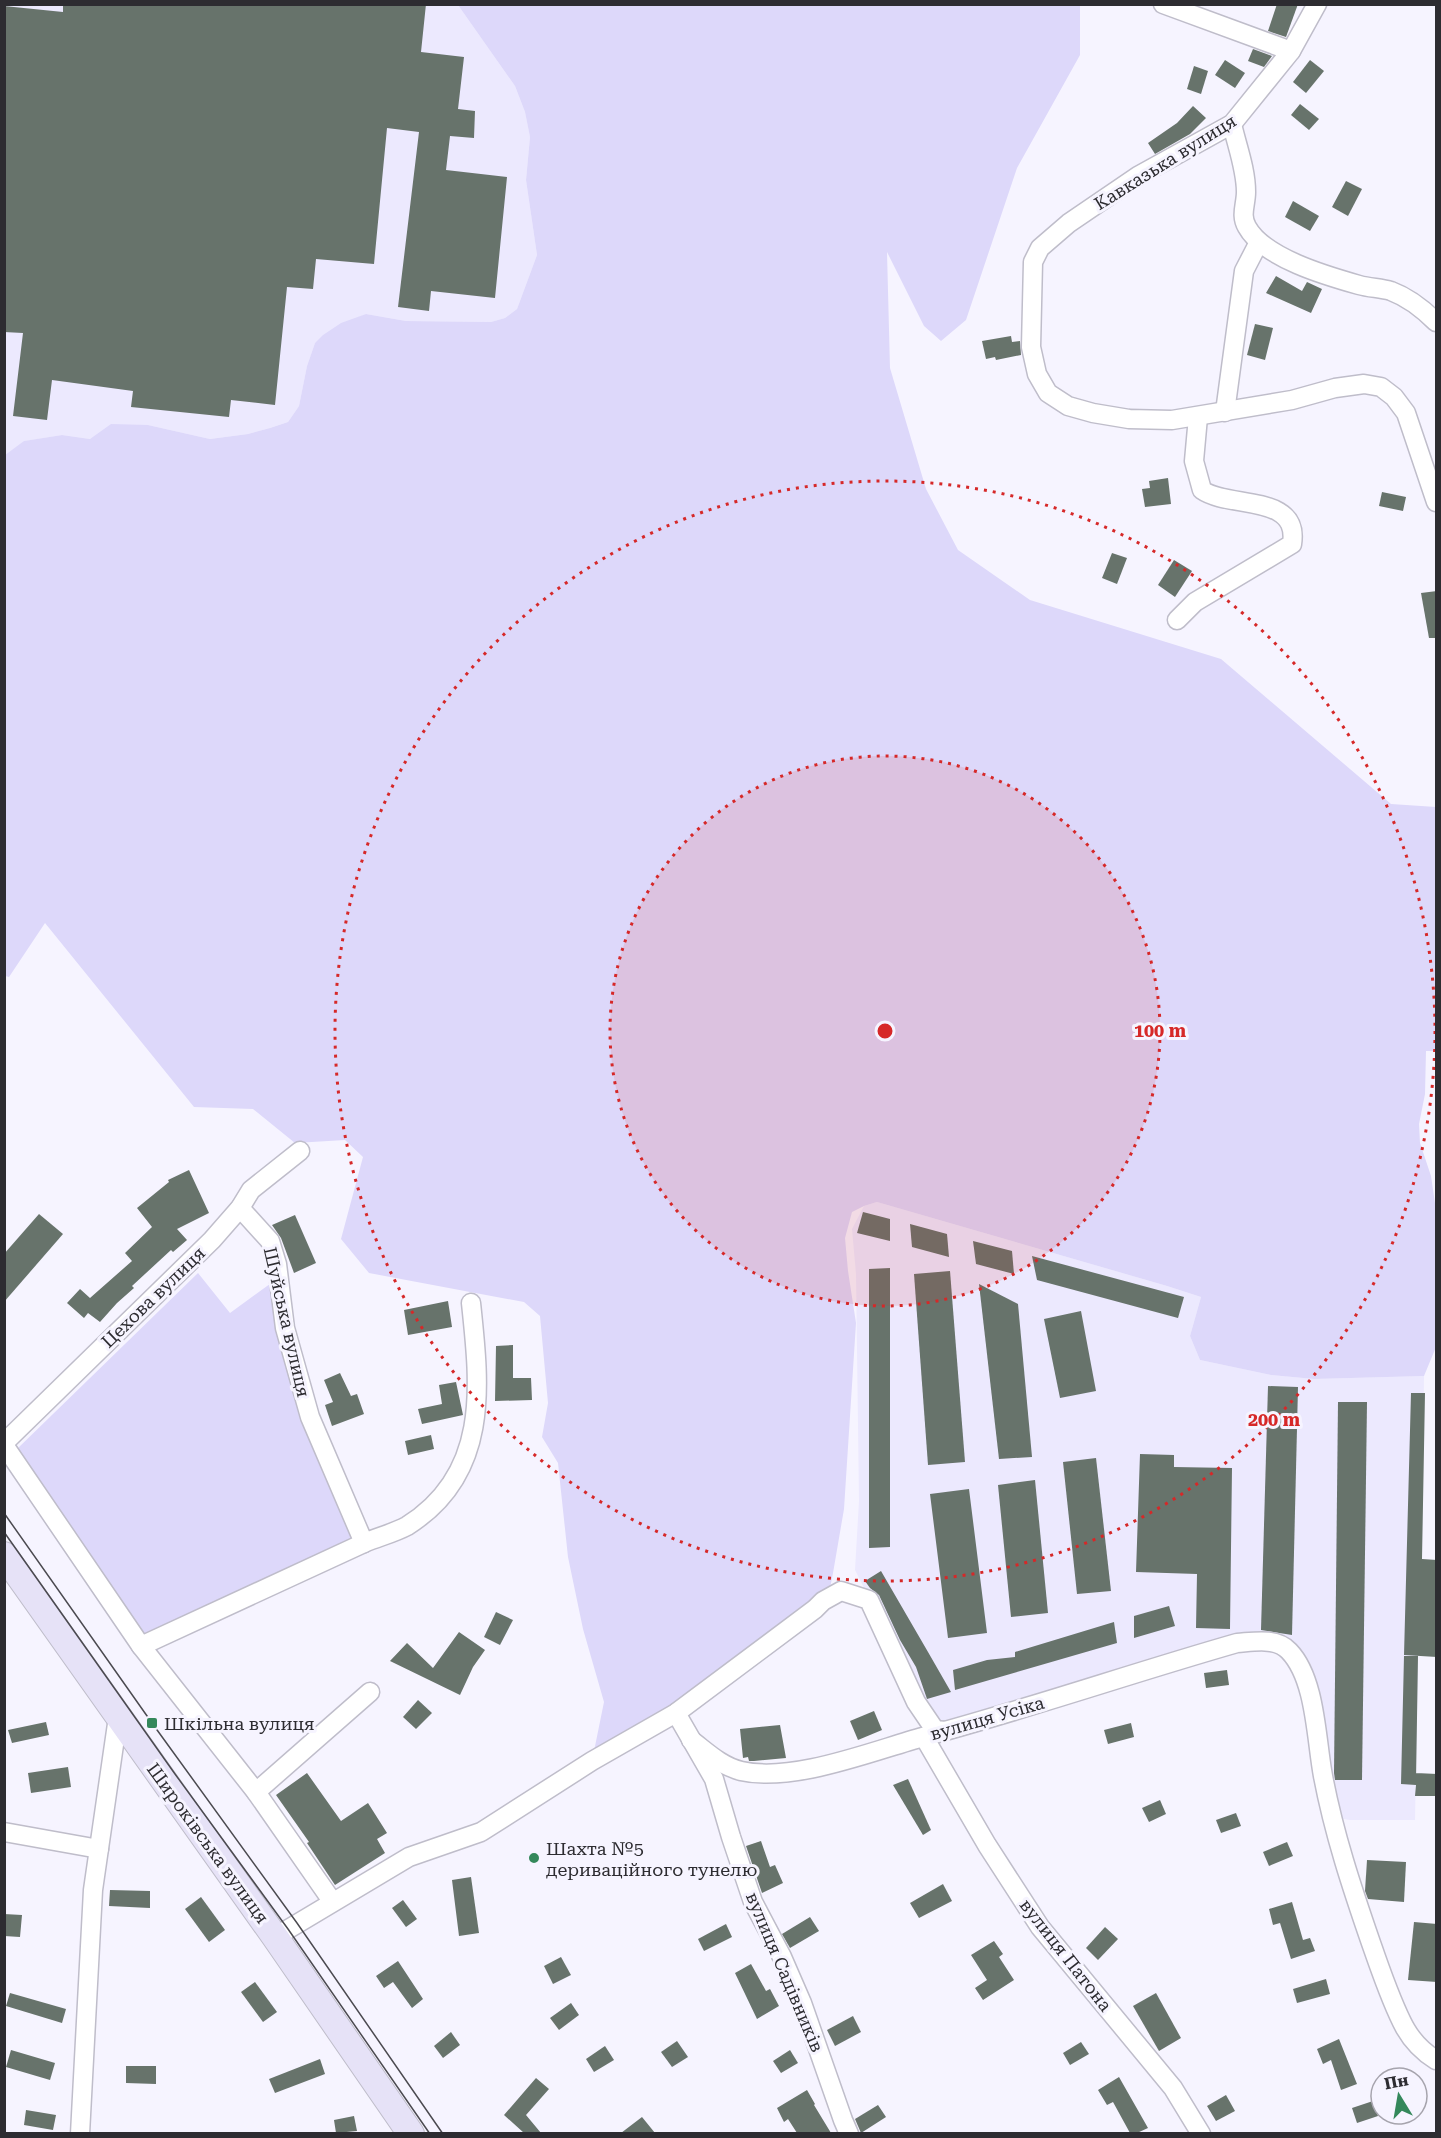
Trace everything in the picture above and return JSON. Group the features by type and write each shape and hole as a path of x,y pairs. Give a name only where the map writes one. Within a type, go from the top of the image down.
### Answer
{"main road":[{"name":"Широківська вулиця","path":"4,1555 275,1937 410,2133"}],"street":[{"path":"1163,4 1291,51"},
{"name":"Кавказька вулиця","path":"1198,417 1173,420 1129,419 1068,406 1048,393 1037,374 1031,347 1033,262 1040,248 1069,223 1138,176 1232,124 1291,51 1317,4"},
{"path":"1232,124 1245,175 1246,191 1242,217 1247,229 1259,242 1297,264 1361,285 1392,292 1415,305 1437,322"},
{"path":"1225,412 1244,271 1259,242"},
{"path":"1177,620 1195,602 1292,544 1294,534 1292,524 1283,513 1269,507 1211,496 1202,490 1194,461 1198,417 1292,400 1335,388 1364,384 1381,387 1394,397 1406,413 1437,502"},
{"name":"Цехова вулиця","path":"4,1444 212,1240 240,1208 251,1190 300,1151"},
{"name":"Шуйська вулиця","path":"240,1208 270,1241 278,1264 285,1328 310,1417 364,1543"},
{"path":"141,1646 364,1543 405,1527 429,1510 447,1491 464,1462 477,1404 478,1366 471,1303"},
{"path":"4,1444 141,1646 256,1792 332,1901"},
{"path":"275,1937 409,1857 481,1832 592,1761 676,1713 823,1601 841,1591 869,1600 916,1702 934,1730 945,1731"},
{"name":"вулиця Усіка","path":"691,1740 720,1763 742,1771 777,1773 818,1767 1237,1643 1267,1641 1287,1648 1298,1662 1308,1686 1332,1818 1344,1867 1382,1972 1405,2027 1423,2052 1437,2060"},
{"path":"256,1792 370,1692"},
{"name":"вулиця Садівників","path":"676,1713 714,1779 730,1837 753,1902 782,1957 802,2003 849,2133"},
{"path":"80,2133 93,1890 118,1717"},
{"name":"вулиця Патона","path":"924,1737 987,1845 1040,1927 1173,2088 1202,2133"},
{"path":"4,1832 99,1849"}],"shaded area":[{"path":"5,5 458,5 515,86 525,112 530,137 526,180 537,255 517,309 505,318 491,322 406,321 366,314 315,343 307,366 299,406 288,422 270,428 248,434 210,439 148,425 90,439 62,435 25,441 5,455"},
{"path":"458,5 1080,5 1080,55 1017,168 966,320 941,341 924,326 887,252 890,368 926,489 958,550 1030,600 1221,659 1391,804 1436,807 1436,1051 1426,1051 1425,1094 1419,1124 1420,1143 1431,1176 1436,1210 1436,1347 1424,1376 1314,1379 1271,1375 1200,1360 1190,1336 1201,1297 877,1202 864,1206 852,1212 845,1238 856,1323 844,1509 830,1588 823,1601 592,1761 604,1702 583,1629 568,1557 558,1463 542,1437 548,1403 540,1316 524,1302 369,1273 341,1239 363,1157 345,1140 295,1143 253,1109 194,1107 45,923 9,977 5,976 5,455 24,441 62,435 90,439 111,424 148,425 210,439 248,434 270,428 288,422 299,406 307,366 315,343 341,323 366,314 406,321 491,322 505,318 517,309 537,255 526,180 530,137 525,112 515,86"},
{"path":"877,1202 1201,1297 1190,1336 1200,1360 1271,1375 1314,1379 1424,1376 1415,1820 1350,1820 1333,1817 1308,1666 1303,1654 1296,1647 1278,1641 935,1730 855,1570 859,1501 856,1274 852,1229 864,1206"},
{"path":"198,1273 230,1313 274,1281 355,1540 143,1638 17,1449"}],"building":[{"path":"63,4 426,4 421,52 464,57 458,109 475,111 474,138 450,136 446,170 507,177 495,298 431,291 429,311 398,307 419,132 387,128 374,264 316,259 313,289 287,287 275,405 231,400 229,417 131,407 133,391 52,380 47,420 13,416 23,333 4,332 4,6 63,12"},
{"path":"1277,4 1298,4 1286,37 1268,31"},
{"path":"1253,49 1272,56 1264,67 1248,61"},
{"path":"1225,60 1245,73 1235,88 1215,75"},
{"path":"1310,60 1324,71 1306,93 1293,82"},
{"path":"1194,66 1208,71 1201,94 1187,89"},
{"path":"1300,104 1319,119 1309,130 1291,115"},
{"path":"1193,106 1206,118 1190,134 1155,154 1148,143 1177,123"},
{"path":"1346,181 1362,189 1348,216 1332,207"},
{"path":"1293,201 1319,216 1310,231 1285,217"},
{"path":"1276,276 1302,291 1307,282 1322,289 1311,313 1266,293"},
{"path":"1255,324 1273,328 1265,360 1247,355"},
{"path":"1011,336 1012,342 1020,341 1021,355 996,360 995,357 986,359 982,341"},
{"path":"1168,478 1171,504 1145,507 1142,489 1150,488 1149,481"},
{"path":"1382,492 1406,497 1403,511 1379,506"},
{"path":"1112,553 1127,558 1117,584 1102,578"},
{"path":"1174,560 1192,571 1175,597 1158,585"},
{"path":"1437,591 1437,638 1429,638 1421,593"},
{"path":"189,1170 209,1213 177,1229 187,1240 173,1252 171,1250 132,1286 134,1288 100,1322 88,1313 84,1318 67,1303 80,1289 90,1298 132,1261 125,1253 152,1227 137,1208 169,1182 168,1180"},
{"path":"863,1212 890,1219 890,1241 857,1233"},
{"path":"39,1214 63,1234 4,1302 4,1254"},
{"path":"295,1215 316,1263 294,1273 281,1238 272,1225"},
{"path":"910,1224 947,1234 949,1257 912,1247"},
{"path":"973,1241 1012,1251 1014,1274 976,1264"},
{"path":"1032,1256 1184,1297 1178,1318 1037,1280"},
{"path":"890,1268 890,1547 869,1548 869,1269"},
{"path":"950,1271 965,1462 928,1465 914,1274"},
{"path":"979,1284 1018,1304 1032,1457 999,1459"},
{"path":"448,1301 452,1327 408,1335 404,1310"},
{"path":"1081,1311 1096,1391 1060,1398 1044,1319"},
{"path":"513,1345 513,1378 531,1378 532,1400 495,1401 496,1346"},
{"path":"340,1373 351,1396 357,1394 364,1414 332,1426 325,1405 333,1402 324,1380"},
{"path":"456,1382 463,1415 422,1424 418,1409 442,1404 439,1385"},
{"path":"1268,1386 1298,1387 1292,1635 1261,1630"},
{"path":"1411,1393 1425,1393 1422,1559 1437,1560 1437,1657 1404,1655"},
{"path":"1338,1402 1367,1402 1362,1780 1335,1780 1334,1773"},
{"path":"431,1435 434,1449 408,1455 405,1441"},
{"path":"1140,1454 1174,1455 1174,1467 1232,1468 1230,1629 1196,1628 1197,1574 1136,1572"},
{"path":"1096,1458 1111,1591 1077,1594 1063,1462"},
{"path":"1035,1480 1048,1613 1011,1617 998,1485"},
{"path":"969,1489 987,1633 948,1638 930,1494"},
{"path":"881,1571 951,1692 927,1699 916,1667 900,1640 879,1595 865,1581"},
{"path":"1169,1606 1175,1626 1134,1638 1134,1616"},
{"path":"496,1612 513,1620 500,1645 484,1637"},
{"path":"1114,1622 1117,1643 955,1690 953,1670 987,1660 1015,1657 1015,1652"},
{"path":"459,1632 485,1650 473,1667 460,1695 390,1661 407,1643 433,1668"},
{"path":"1404,1656 1418,1656 1416,1773 1437,1774 1437,1796 1415,1796 1416,1785 1401,1784"},
{"path":"1227,1670 1229,1685 1206,1688 1204,1673"},
{"path":"418,1700 432,1713 416,1729 403,1717"},
{"path":"874,1711 882,1730 858,1740 850,1721"},
{"path":"46,1722 49,1735 12,1743 8,1730"},
{"path":"1131,1723 1134,1737 1108,1744 1104,1730"},
{"path":"780,1725 786,1758 749,1761 748,1757 743,1758 740,1729"},
{"path":"68,1767 71,1787 31,1793 28,1773"},
{"path":"307,1773 341,1821 368,1803 387,1833 377,1839 385,1853 335,1885 307,1843 309,1842 276,1795"},
{"path":"908,1779 931,1830 923,1835 893,1785"},
{"path":"1160,1800 1166,1814 1149,1822 1142,1808"},
{"path":"1236,1813 1241,1826 1221,1833 1216,1820"},
{"path":"761,1841 770,1867 775,1865 783,1883 762,1893 746,1846"},
{"path":"1287,1842 1293,1856 1269,1866 1263,1852"},
{"path":"1367,1860 1406,1862 1404,1902 1368,1899 1365,1891"},
{"path":"471,1877 479,1933 459,1936 452,1880"},
{"path":"943,1884 952,1901 919,1918 910,1903"},
{"path":"110,1890 150,1891 150,1908 109,1906"},
{"path":"201,1897 225,1930 209,1942 185,1909"},
{"path":"403,1900 417,1919 406,1927 392,1908"},
{"path":"1292,1902 1303,1940 1310,1938 1315,1951 1291,1959 1280,1923 1273,1925 1269,1909"},
{"path":"4,1914 22,1915 20,1937 4,1936"},
{"path":"810,1917 819,1931 790,1948 782,1934"},
{"path":"1414,1922 1437,1924 1437,1982 1408,1980"},
{"path":"726,1924 732,1937 704,1951 698,1939"},
{"path":"1105,1927 1118,1939 1098,1960 1086,1948"},
{"path":"994,1941 1003,1954 999,1957 1014,1980 983,2000 975,1988 987,1980 971,1955"},
{"path":"561,1957 571,1975 553,1984 544,1966"},
{"path":"398,1961 423,1999 412,2008 393,1982 384,1988 376,1976"},
{"path":"751,1964 766,1991 770,1989 779,2006 757,2019 735,1973"},
{"path":"1326,1979 1330,1994 1297,2003 1293,1989"},
{"path":"255,1982 277,2012 263,2022 241,1992"},
{"path":"10,1993 66,2009 62,2023 6,2006"},
{"path":"1156,1993 1181,2038 1159,2051 1133,2006"},
{"path":"571,2003 579,2015 559,2030 550,2018"},
{"path":"853,2016 861,2032 835,2046 827,2030"},
{"path":"451,2032 460,2045 443,2058 434,2046"},
{"path":"1339,2039 1357,2084 1341,2090 1331,2060 1323,2064 1317,2049"},
{"path":"677,2041 688,2057 672,2067 661,2052"},
{"path":"1081,2042 1089,2054 1070,2065 1063,2053"},
{"path":"605,2046 614,2060 594,2072 586,2059"},
{"path":"11,2050 55,2063 50,2080 6,2067"},
{"path":"790,2050 798,2063 781,2073 773,2061"},
{"path":"320,2059 325,2074 275,2093 269,2079"},
{"path":"126,2066 156,2066 156,2084 126,2083"},
{"path":"1119,2077 1148,2128 1137,2133 1130,2133 1113,2102 1107,2105 1098,2090"},
{"path":"536,2078 549,2089 526,2115 541,2133 524,2133 504,2115"},
{"path":"807,2090 831,2133 797,2133 788,2119 784,2122 777,2108"},
{"path":"1226,2095 1235,2111 1216,2121 1207,2106"},
{"path":"1369,2102 1369,2119 1357,2123 1352,2108"},
{"path":"878,2105 886,2117 861,2133 855,2119"},
{"path":"26,2110 56,2115 53,2130 24,2125"},
{"path":"354,2116 357,2131 336,2133 334,2120"},
{"path":"642,2117 655,2133 621,2133"}],"tram line":[{"path":"4,1513 297,1923 443,2134"},
{"path":"4,1532 288,1929 430,2134"}],"place":[{"name":"Шкільна вулиця","path":"152,1723"},
{"name":"Шахта №5 дериваційного тунелю","path":"534,1858"}]}
